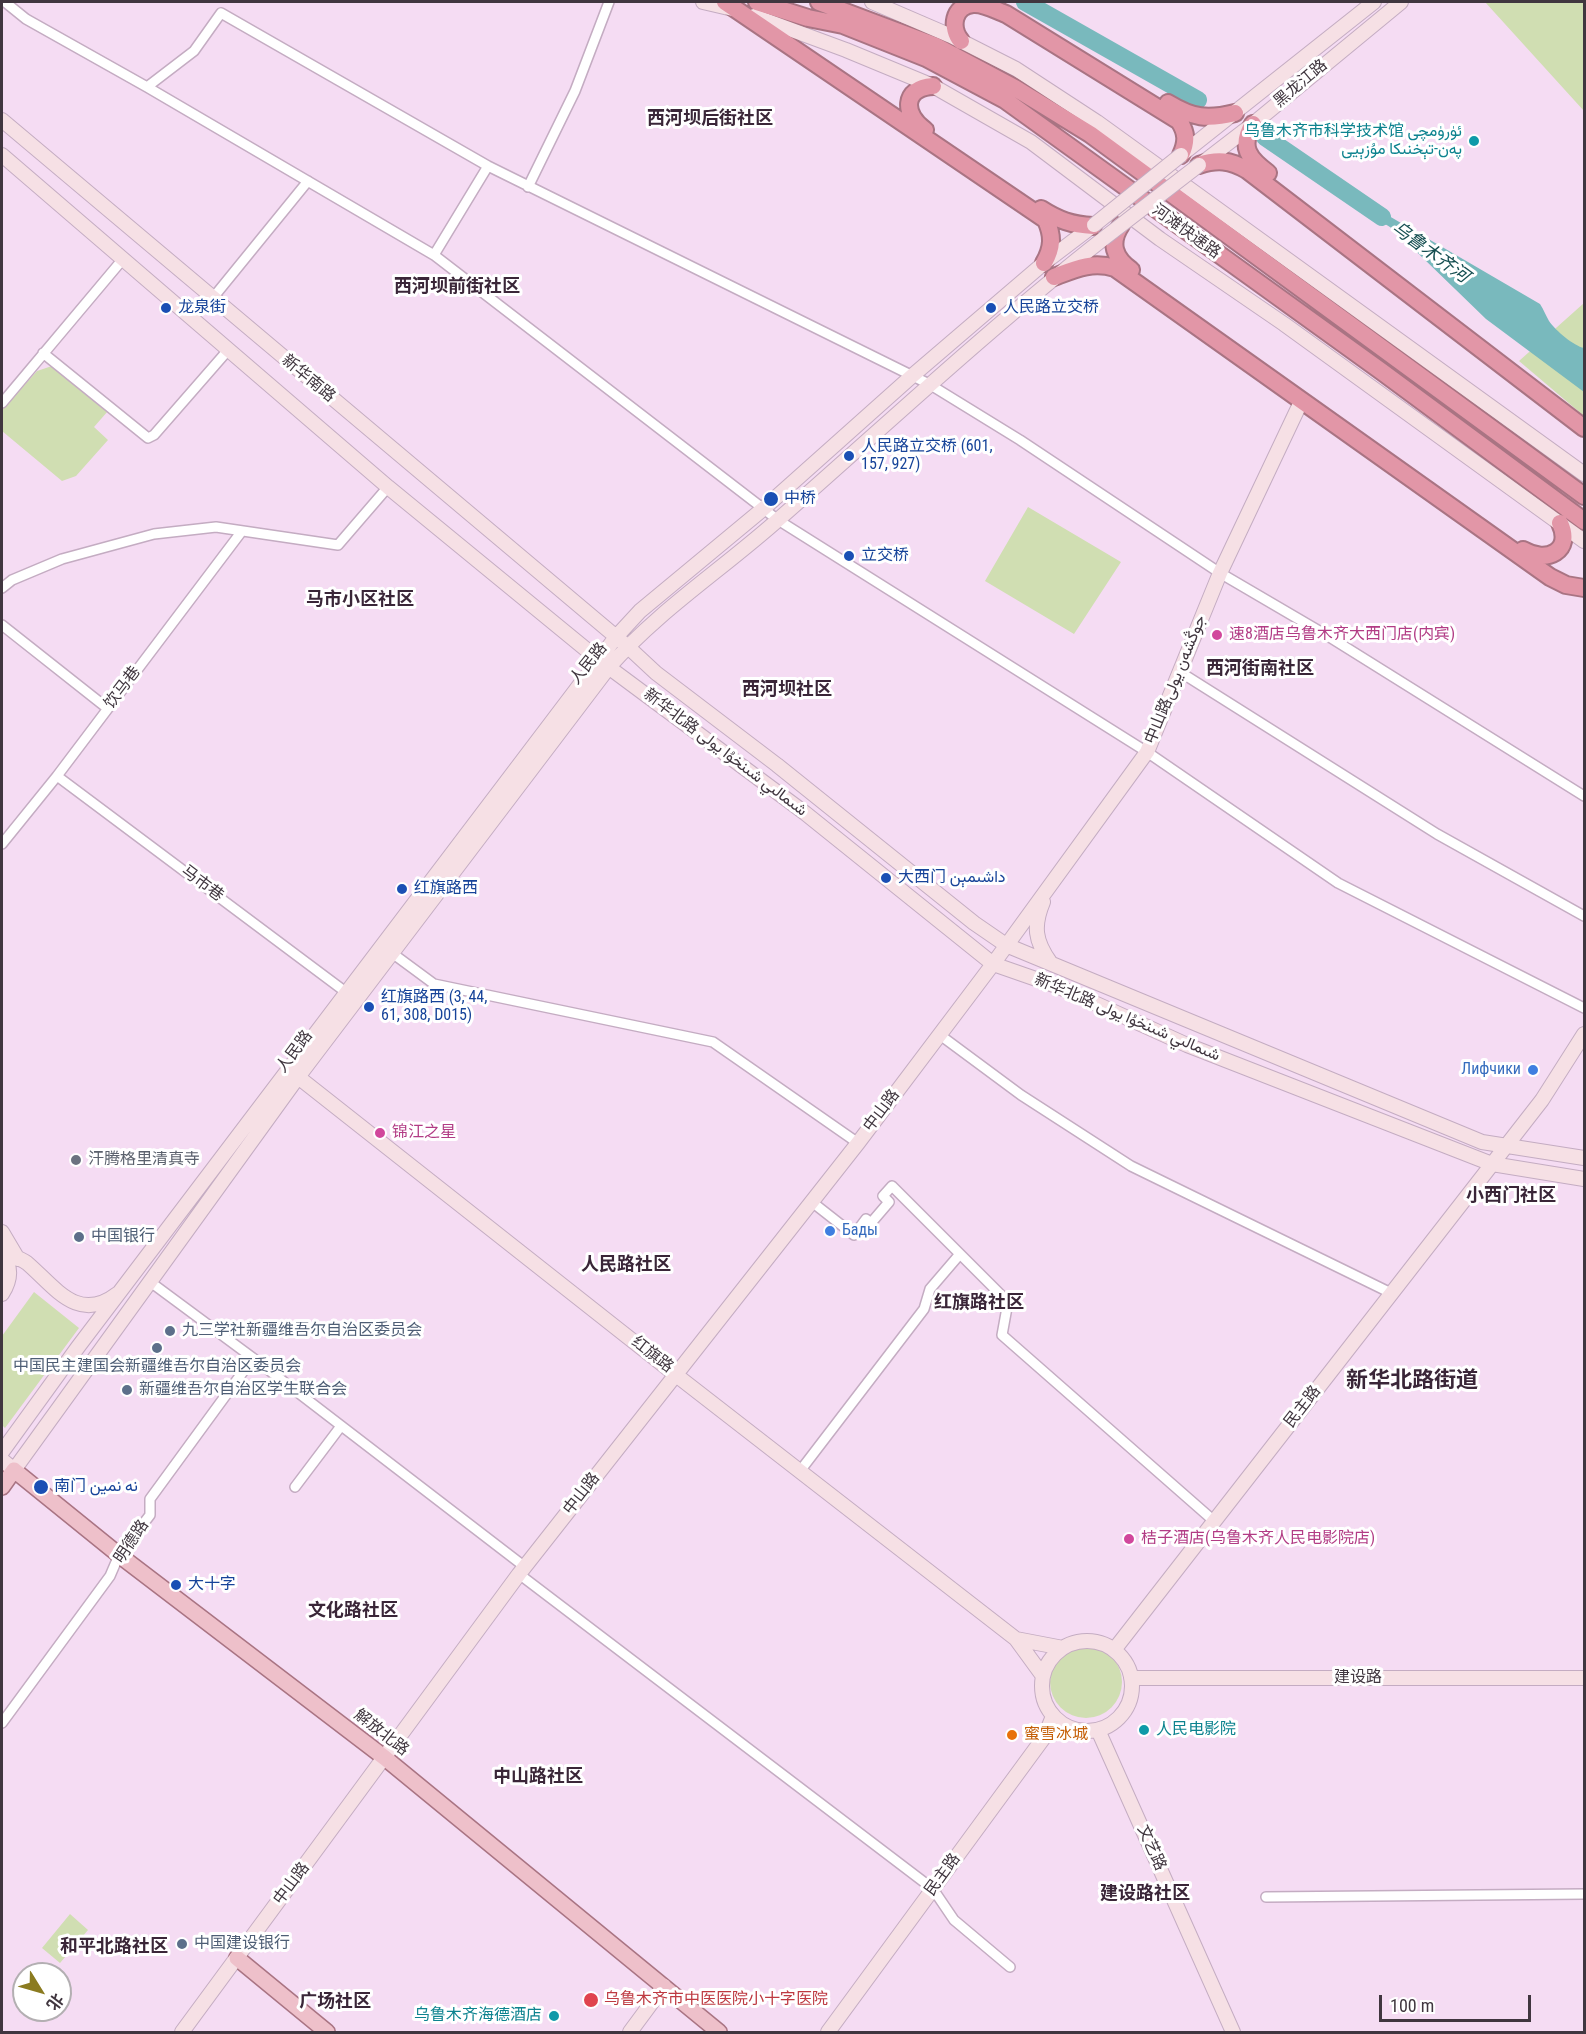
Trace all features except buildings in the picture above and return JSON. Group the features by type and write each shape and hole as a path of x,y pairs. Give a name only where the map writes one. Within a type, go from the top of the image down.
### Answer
{"highway":[{"name":"河滩快速路","path":"757,2 808,18 843,25 916,54 1005,100 1391,378 1584,521"},
{"name":"河滩快速路","path":"819,2 936,46 1015,88 1090,134 1584,496"},
{"path":"998,2 1186,114 1219,117 1235,113"},
{"path":"961,41 957,36 954,23 964,7 977,4 1006,14 1179,121 1186,137 1181,155"},
{"path":"731,6 1046,220 1052,242 1044,263"},
{"path":"933,86 920,89 911,99 909,112 916,124 1056,219 1097,230"},
{"path":"1253,124 1248,132 1247,149 1256,164 1584,417"},
{"path":"1199,165 1224,160 1247,170 1584,428"},
{"path":"1121,225 1114,240 1114,249 1122,264 1522,550 1539,557 1553,555 1564,537 1560,523"},
{"path":"1054,277 1092,264 1104,264 1115,268 1550,577 1566,585 1584,588"}],"main road":[{"path":"703,2 731,6 933,86 1031,142 1160,239 1284,324 1584,541"},
{"path":"872,2 961,41 1016,69 1097,122 1584,474"},
{"name":"黑龙江路","path":"1097,230 1181,155 1374,2"},
{"name":"黑龙江路","path":"1097,230 1121,225 1253,124 1401,2"},
{"name":"新华南路","path":"2,120 622,642"},
{"name":"新华南路","path":"2,155 388,487 604,663"},
{"path":"622,642 640,611 763,509 912,375 1044,263 1097,230"},
{"path":"622,642 648,625 778,520 929,384 1054,277 1097,230"},
{"name":"中山路جوڭشەن يولى","path":"993,964 1147,752 1220,573 1300,404"},
{"name":"人民路","path":"2,1487 149,1281 347,993 622,642"},
{"name":"新华北路 شىمالىي شىنخۇا يولى","path":"622,642 656,673 777,765 974,923 1006,945 1482,1142 1584,1158"},
{"name":"人民路","path":"2,1452 78,1347 293,1073 392,953 604,663"},
{"name":"新华北路 شىمالىي شىنخۇا يولى","path":"604,663 805,813 993,964 1059,987 1187,1044 1492,1164 1584,1179"},
{"path":"1049,886 1037,915 1036,932 1041,949 1052,963"},
{"name":"中山路","path":"182,2032 522,1570 858,1143 993,964"},
{"path":"966,1000 977,986 1012,971"},
{"name":"民主路","path":"1114,1650 1542,1100 1584,1034"},
{"name":"红旗路","path":"293,1073 1016,1639"},
{"path":"2,1232 18,1259 14,1275 3,1293"},
{"path":"2,1252 24,1261 69,1301 82,1305 95,1305 107,1301 127,1285"},
{"path":"2,1252 10,1272 9,1282 3,1293"},
{"path":"2,1460 14,1470"},
{"name":"解放北路","path":"14,1470 119,1555 385,1758 719,2032"},
{"path":"1016,1639 1063,1648"},
{"path":"1016,1639 1043,1676"},
{"path":"1075,1642 1102,1643 1114,1650 1122,1657 1131,1678 1132,1692 1121,1716 1110,1725 1098,1730 1073,1729 1062,1724 1053,1716 1044,1697 1043,1676 1047,1665 1063,1648 1075,1642"},
{"name":"建设路","path":"1131,1678 1584,1678"},
{"name":"民主路","path":"828,2032 1046,1736 1053,1716"},
{"name":"文艺路","path":"1098,1730 1233,2032"},
{"path":"237,1958 327,2032"},
{"path":"630,2032 664,1986"}],"street":[{"path":"5,2 26,19 434,255 778,520 1147,752 1338,883 1584,1008"},
{"path":"528,187 574,91 609,2"},
{"path":"147,87 194,51 222,13 528,187 821,333 929,384 1020,440 1220,573 1341,644 1584,796"},
{"path":"434,255 488,166"},
{"path":"212,299 308,181"},
{"path":"2,403 123,259"},
{"path":"44,353 148,438 154,435 229,350"},
{"path":"2,588 12,580 62,559 153,534 216,527 339,545 388,487"},
{"name":"饮马巷","path":"2,844 57,776 242,531"},
{"path":"2,638 5,627 107,708"},
{"path":"1180,672 1437,834 1584,916"},
{"name":"马市巷","path":"57,776 347,993"},
{"path":"392,953 434,984 713,1042 858,1143"},
{"path":"940,1035 1021,1095 1131,1166 1393,1294"},
{"path":"812,1202 854,1235 866,1219 871,1223 889,1202 883,1196 892,1186 1008,1302 1002,1335 1214,1521"},
{"path":"800,1470 924,1310 930,1289 960,1254"},
{"path":"149,1281 253,1358 933,1889 954,1920 1010,1967"},
{"name":"明德路","path":"2,1723 110,1576 119,1555 150,1515 150,1499 253,1358"},
{"path":"295,1487 340,1426"},
{"path":"1266,1897 1584,1894"}],"shaded area":[{"path":"1485,2 1584,2 1584,111"},
{"path":"1584,303 1584,416 1519,361"},
{"path":"52,366 108,411 94,427 108,440 76,476 62,481 2,431 2,410 37,371"},
{"path":"1028,507 1121,562 1074,634 985,581"},
{"path":"34,1292 79,1328 5,1428 2,1425 2,1336"},
{"path":"1086,1646 1106,1652 1116,1662 1122,1682 1116,1702 1106,1712 1086,1718 1066,1712 1056,1702 1050,1682 1056,1662 1066,1652"},
{"path":"70,1914 88,1930 61,1962 42,1948"}],"water":[{"path":"1365,202 1540,304 1556,329 1570,341 1584,348 1584,392 1486,319 1393,229 1360,208"}],"waterway":[{"name":"乌鲁木齐河","path":"1025,2 1198,100"},
{"name":"乌鲁木齐河","path":"1265,137 1382,217"}],"place":[{"name":"乌鲁木齐市科学技术馆 ئۈرۈمچى پەن-تېخنىكا مۇزېيى","path":"1474,141"},
{"name":"龙泉街","path":"166,308"},
{"name":"人民路立交桥","path":"991,308"},
{"name":"人民路立交桥 (601, 157, 927)","path":"849,456"},
{"name":"中桥","path":"771,499"},
{"name":"立交桥","path":"849,556"},
{"name":"速8酒店乌鲁木齐大西门店(内宾)","path":"1217,635"},
{"name":"大西门 داشىمېن","path":"886,878"},
{"name":"红旗路西","path":"402,889"},
{"name":"红旗路西 (3, 44, 61, 308, D015)","path":"369,1007"},
{"name":"Лифчики","path":"1533,1070"},
{"name":"锦江之星","path":"380,1133"},
{"name":"汗腾格里清真寺","path":"76,1160"},
{"name":"Бады","path":"830,1231"},
{"name":"中国银行","path":"79,1237"},
{"name":"九三学社新疆维吾尔自治区委员会","path":"170,1331"},
{"name":"中国民主建国会新疆维吾尔自治区委员会","path":"157,1348"},
{"name":"新疆维吾尔自治区学生联合会","path":"127,1390"},
{"name":"南门 نە نمين","path":"41,1487"},
{"name":"桔子酒店(乌鲁木齐人民电影院店)","path":"1129,1539"},
{"name":"大十字","path":"176,1585"},
{"name":"人民电影院","path":"1144,1730"},
{"name":"蜜雪冰城","path":"1012,1735"},
{"name":"中国建设银行","path":"182,1944"},
{"name":"乌鲁木齐市中医医院小十字医院","path":"591,2000"},
{"name":"乌鲁木齐海德酒店","path":"554,2016"}],"district":[{"name":"西河坝后街社区","path":"710,119"},
{"name":"西河坝前街社区","path":"457,287"},
{"name":"马市小区社区","path":"360,600"},
{"name":"西河街南社区","path":"1260,669"},
{"name":"西河坝社区","path":"787,690"},
{"name":"小西门社区","path":"1511,1196"},
{"name":"人民路社区","path":"626,1265"},
{"name":"红旗路社区","path":"979,1303"},
{"name":"新华北路街道","path":"1412,1381"},
{"name":"文化路社区","path":"353,1611"},
{"name":"中山路社区","path":"538,1777"},
{"name":"建设路社区","path":"1145,1894"},
{"name":"和平北路社区","path":"114,1947"},
{"name":"广场社区","path":"335,2002"}]}
